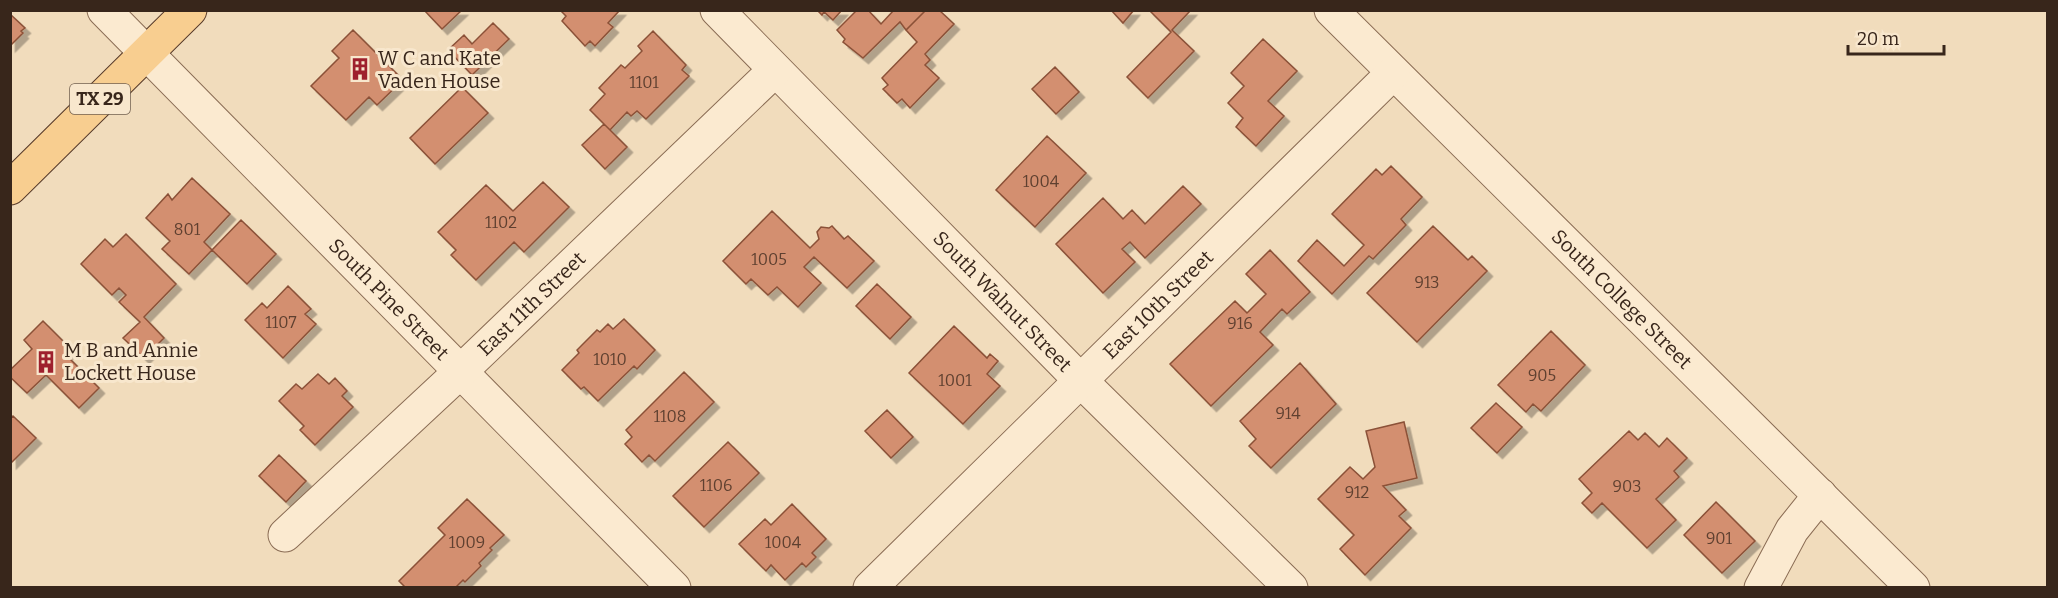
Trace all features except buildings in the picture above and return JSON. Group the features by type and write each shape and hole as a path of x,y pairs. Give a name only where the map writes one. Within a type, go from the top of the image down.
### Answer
{"main road":[{"name":"TX 29","path":"10,188 189,10"}],"street":[{"name":"South Pine Street","path":"104,10 674,588"},
{"name":"South Walnut Street","path":"717,10 1080,380 1291,588"},
{"name":"South College Street","path":"1331,10 1913,588"},
{"name":"East 11th Street","path":"285,536 460,372 775,69"},
{"name":"East 10th Street","path":"870,588 1394,73"},
{"path":"1761,588 1792,531 1820,495"}],"place":[{"name":"W C and Kate Vaden House","path":"360,69"},
{"name":"M B and Annie Lockett House","path":"46,362"}]}
